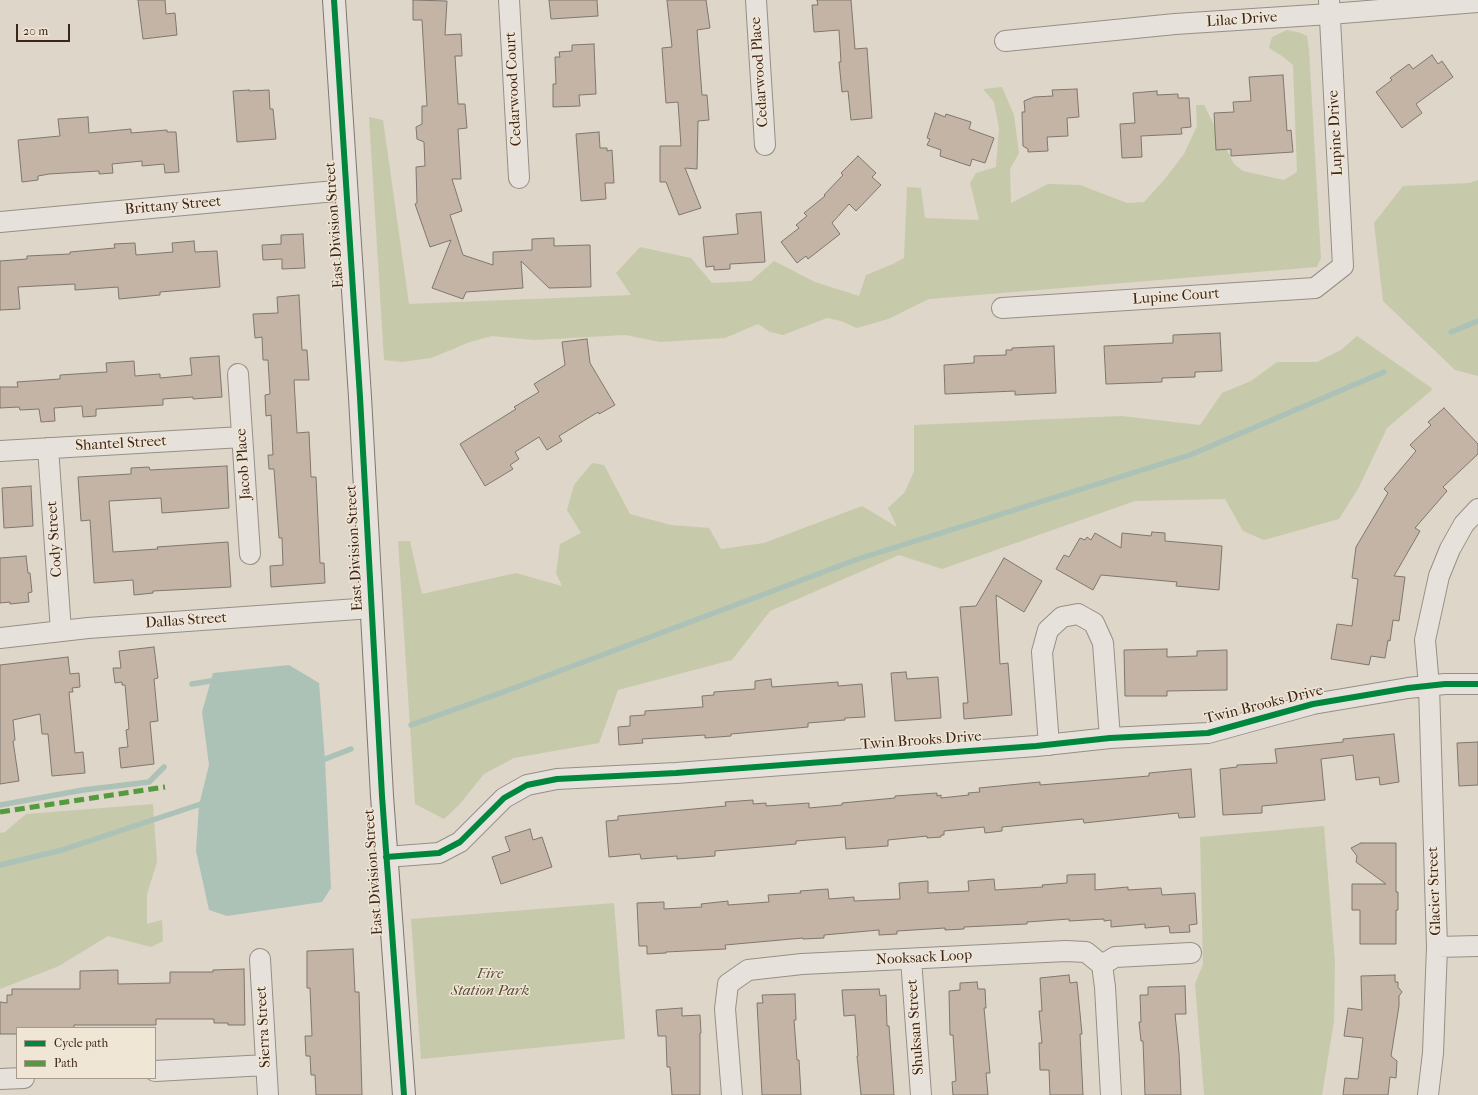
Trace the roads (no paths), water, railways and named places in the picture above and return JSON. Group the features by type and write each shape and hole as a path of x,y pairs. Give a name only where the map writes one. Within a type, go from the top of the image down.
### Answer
{"street":[{"name":"East Division Street","path":"334,0 360,397 386,856 404,1095"},
{"name":"Cedarwood Court","path":"509,0 519,178"},
{"name":"Cedarwood Place","path":"756,0 765,145"},
{"name":"Lilac Drive","path":"1005,41 1329,7 1478,2"},
{"name":"Lupine Drive","path":"1329,7 1343,266"},
{"name":"Brittany Street","path":"0,222 346,190"},
{"name":"Lupine Court","path":"1002,308 1315,288 1343,266"},
{"name":"Jacob Place","path":"238,374 250,554"},
{"name":"Shantel Street","path":"0,451 242,437"},
{"name":"Cody Street","path":"48,448 61,631"},
{"name":"Glacier Street","path":"1428,1095 1433,1053 1437,947 1428,686 1425,640 1439,576 1450,549 1464,524 1478,509"},
{"name":"Dallas Street","path":"0,638 61,631 372,608"},
{"path":"1049,744 1042,652 1048,630 1062,617 1078,614 1094,623 1103,643 1110,738"},
{"name":"Twin Brooks Drive","path":"386,856 439,853 460,842 504,798 527,786 557,779 676,773 1110,738 1208,733 1313,704 1428,686 1445,684 1478,684"},
{"path":"1437,947 1478,946"},
{"name":"Nooksack Loop","path":"732,1095 725,1009 728,984 748,970 802,964 1066,951 1086,952 1102,965"},
{"path":"1111,1095 1106,987 1102,965 1115,957 1191,953"},
{"name":"Sierra Street","path":"260,959 268,1095"},
{"name":"Shuksan Street","path":"911,959 920,1095"},
{"path":"156,1070 266,1065"},
{"path":"0,1079 16,1078"}],"waterway":[{"path":"1451,332 1478,321"},
{"path":"411,725 517,687 858,559 1190,455 1384,372"},
{"path":"192,684 211,681"},
{"path":"320,761 351,749"},
{"path":"0,805 83,790 149,782 164,767"},
{"path":"0,865 62,850 204,803"}],"park label":[{"name":"Fire Station Park","path":"490,982"}]}
